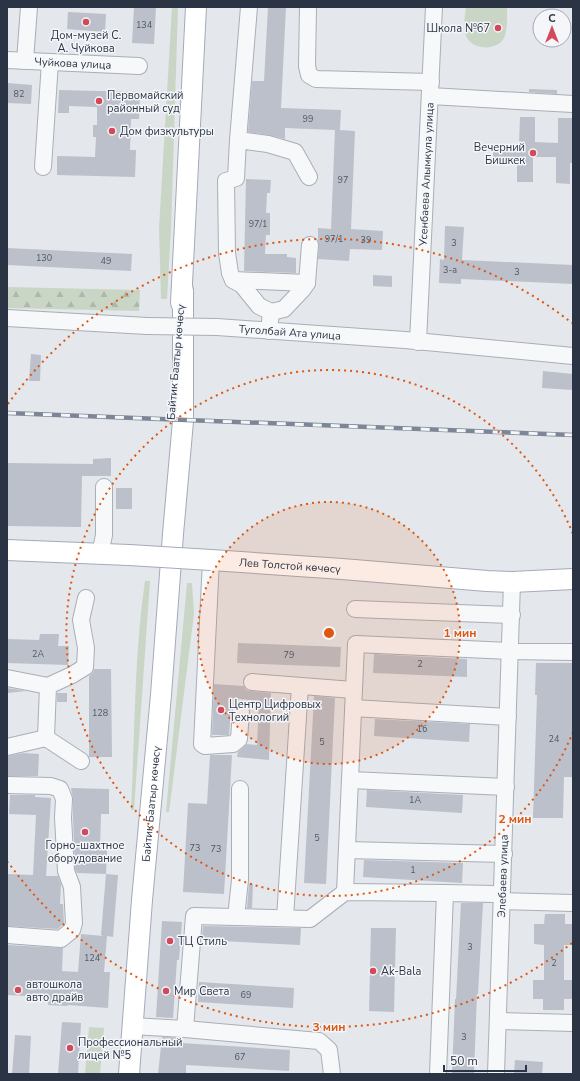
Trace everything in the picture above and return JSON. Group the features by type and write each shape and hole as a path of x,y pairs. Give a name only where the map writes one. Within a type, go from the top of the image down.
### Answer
{"main road":[{"name":"Байтик Баатыр көчөсү","path":"129,1074 173,534 170,421 183,290 196,7"},
{"name":"Лев Толстой көчөсү","path":"7,550 211,560 487,581 512,582 573,579"}],"street":[{"path":"25,61 29,7"},
{"path":"249,7 236,178 226,181 227,253 230,273 233,280 242,285 258,306 271,312 284,309 307,284 310,245"},
{"path":"308,7 307,66 309,75 316,79 573,104"},
{"name":"Усенбаева Алымкула улица","path":"418,342 434,7"},
{"name":"Чуйкова улица","path":"7,60 139,66"},
{"path":"43,167 50,62"},
{"path":"238,140 268,144 295,152 309,177"},
{"path":"233,280 307,284"},
{"path":"269,331 271,312"},
{"name":"Туголбай Ата улица","path":"7,318 146,326 216,327 418,342 573,356"},
{"path":"100,554 104,535 104,487"},
{"path":"211,560 202,744 205,746 233,744 239,739 241,711"},
{"name":"Элебаева улица","path":"496,1074 498,1020 498,898 504,854 512,582"},
{"path":"7,678 48,686 85,667 86,648 81,620 86,598"},
{"path":"354,610 512,615"},
{"path":"345,892 356,644 573,652"},
{"path":"252,682 354,690"},
{"path":"46,738 48,686"},
{"path":"285,918 300,686"},
{"path":"353,708 508,717"},
{"path":"7,747 46,738 81,761"},
{"path":"350,780 506,787"},
{"path":"7,785 50,786 60,789 64,799 63,818 66,871 72,887 74,923 69,933 61,939 7,935"},
{"path":"236,917 240,880 240,788"},
{"path":"347,850 504,854"},
{"path":"185,1030 194,916 310,918 345,892 445,893 573,903"},
{"path":"438,1074 445,893"},
{"path":"498,1020 573,1023"},
{"path":"132,1026 319,1041 329,1050 332,1074"}],"green space":[{"path":"172,7 178,7 171,229 167,299 161,299 159,228"},
{"path":"466,7 507,7 506,31 501,42 491,47 480,47 470,42 465,35 464,23"},
{"path":"7,287 140,290 139,311 7,308"},
{"path":"145,581 150,581 134,810 131,810 137,666 141,609"},
{"path":"187,583 192,583 194,614 169,812 166,812"},
{"path":"89,1027 104,1028 100,1074 85,1074"}],"building":[{"path":"134,7 156,7 154,44 132,43"},
{"path":"268,7 286,7 281,108 341,110 340,130 355,131 351,229 383,231 382,250 350,249 349,261 318,259 318,228 331,229 335,130 285,128 285,139 248,132 252,81 264,81"},
{"name":"Дом-музей С. А. Чуйкова","path":"68,12 106,14 105,32 67,29"},
{"path":"7,83 32,85 31,104 7,103"},
{"path":"529,89 557,90 557,94 529,92"},
{"name":"Дом физкультуры","path":"59,90 140,92 139,119 131,119 130,150 136,150 135,177 57,175 57,156 95,157 96,137 93,137 93,125 97,125 97,107 69,106 69,113 58,113"},
{"name":"Вечерний Бишкек","path":"520,117 535,117 535,142 558,143 558,118 573,118 573,163 570,163 570,184 556,183 556,157 533,157 533,182 517,182 517,160 493,159 493,145 519,145"},
{"path":"246,179 271,180 270,193 267,193 266,213 270,213 270,235 266,235 265,254 287,254 287,257 296,258 296,273 244,271"},
{"path":"445,226 464,227 462,260 573,265 573,284 461,279 461,284 439,283 440,259 444,260"},
{"path":"7,248 132,254 131,271 7,265"},
{"path":"373,275 392,276 392,287 373,286"},
{"path":"31,354 41,355 40,381 29,381"},
{"path":"543,371 573,374 573,390 542,388"},
{"path":"111,458 111,476 82,476 81,527 7,526 7,463 93,464 93,459"},
{"path":"116,488 132,488 132,509 116,509"},
{"path":"40,634 59,634 58,646 69,646 68,665 7,663 7,639 39,640"},
{"path":"238,643 341,647 340,667 237,663"},
{"path":"374,654 467,659 467,677 373,673"},
{"path":"536,663 573,663 573,777 564,777 563,818 533,818 537,695 535,695"},
{"path":"94,669 111,669 112,757 89,757 89,676"},
{"path":"214,684 244,686 246,690 271,693 269,760 237,757 238,752 247,744 257,745 259,701 232,698 229,735 212,735"},
{"path":"7,688 26,691 8,693"},
{"path":"57,693 67,693 67,702 57,702"},
{"path":"314,696 335,698 326,884 304,883"},
{"path":"375,719 470,724 469,742 374,736"},
{"path":"24,753 39,754 38,776 7,776 7,756"},
{"path":"210,755 232,755 224,894 183,892 188,803 207,804"},
{"name":"Горно-шахтное оборудование","path":"71,788 109,789 109,814 101,814 100,850 107,850 106,874 77,873 75,869 73,799"},
{"path":"367,790 463,795 462,813 366,807"},
{"path":"10,795 35,795 35,797 51,798 46,876 58,876 61,884 60,904 63,904 64,923 58,929 7,926 7,874 33,875 36,815 9,814"},
{"path":"364,860 463,863 462,883 363,877"},
{"path":"106,874 118,875 113,937 107,936 104,972 110,972 108,1008 48,1005 49,997 7,995 7,945 63,948 62,971 78,972 81,934 103,936 101,935"},
{"path":"249,884 253,884 252,908 247,908"},
{"path":"461,903 483,903 477,994 474,1074 452,1074"},
{"path":"545,914 565,914 565,924 573,924 573,945 564,945 564,980 573,980 573,999 564,999 564,1010 543,1010 543,999 533,999 533,980 544,980 544,945 534,944 534,924 544,924"},
{"path":"162,921 182,922 179,960 177,960 173,1018 156,1017"},
{"path":"203,926 301,928 300,945 202,940"},
{"path":"371,928 396,928 394,1012 369,1011"},
{"path":"199,982 294,988 293,1008 198,1002"},
{"name":"Профессиональный лицей №5","path":"62,1022 81,1023 78,1074 58,1074"},
{"path":"15,1035 31,1036 29,1074 12,1074"},
{"path":"162,1037 182,1038 181,1043 290,1050 289,1071 186,1065 186,1074 158,1074"},
{"path":"515,1060 543,1062 542,1074 514,1074"}],"railway":[{"path":"7,413 573,435"}],"place":[{"name":"Дом-музей С. А. Чуйкова","path":"86,22"},
{"name":"Школа №67","path":"498,28"},
{"name":"Первомайский районный суд","path":"99,101"},
{"name":"Дом физкультуры","path":"112,131"},
{"name":"Вечерний Бишкек","path":"533,153"},
{"name":"Центр Цифровых Технологий","path":"221,710"},
{"name":"Горно-шахтное оборудование","path":"85,832"},
{"name":"ТЦ Стиль","path":"170,941"},
{"name":"Ak-Bala","path":"373,971"},
{"name":"автошкола авто драйв","path":"18,990"},
{"name":"Мир Света","path":"166,991"},
{"name":"Профессиональный лицей №5","path":"70,1048"}]}
